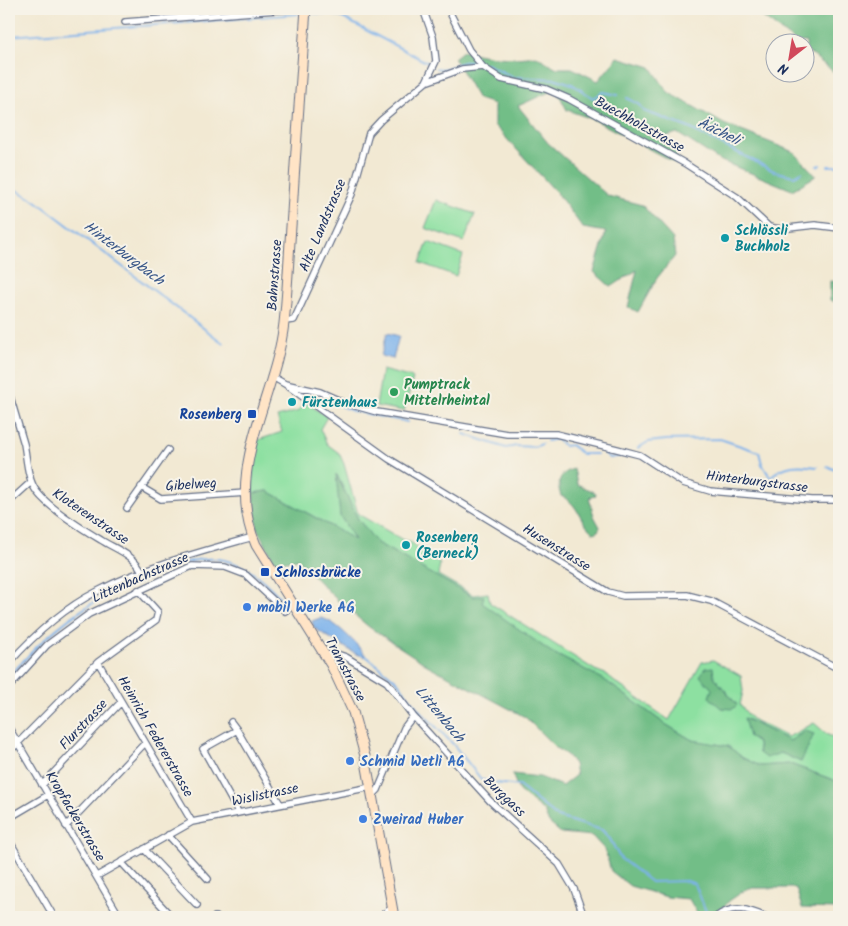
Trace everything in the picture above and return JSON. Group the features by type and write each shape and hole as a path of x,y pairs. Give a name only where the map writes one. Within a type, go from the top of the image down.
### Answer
{"main road":[{"name":"Bahnstrasse","path":"253,537 248,523 247,466 280,347 284,321 306,9"},
{"name":"Tramstrasse","path":"253,537 325,656 353,712 372,791 394,915"}],"street":[{"path":"125,22 210,12 289,9"},
{"name":"Alte Landstrasse","path":"284,321 294,320 345,209 354,187 364,143 369,133 381,120 426,82 436,61 436,52 423,9"},
{"name":"Buechholzstrasse","path":"448,9 469,50 483,67 501,79 546,89 569,99 684,162 737,197 769,227 780,229 815,225 839,228"},
{"path":"426,82 462,69 483,67"},
{"name":"Hinterburgstrasse","path":"271,376 285,384 320,392 345,403 424,421 507,434 556,434 640,455 683,483 710,491 812,500 839,500"},
{"name":"Husenstrasse","path":"285,384 389,459 608,592 629,596 687,595 711,601 839,669"},
{"name":"Kloterenstrasse","path":"9,393 24,445 31,482 45,501 100,540 131,558 141,570"},
{"name":"Gibelweg","path":"127,508 168,450"},
{"path":"9,502 31,482"},
{"name":"Gibelweg","path":"141,487 161,499 246,493"},
{"path":"9,663 42,629 97,591 141,570 253,537"},
{"name":"Littenbachstrasse","path":"9,687 62,632 98,608 192,566 225,567 246,575 285,611 293,605"},
{"path":"9,752 98,662 156,620 158,612 138,590"},
{"name":"Burggass","path":"325,656 334,653 346,657 376,674 393,688 413,716 498,810 558,864 574,889 584,917"},
{"name":"Heinrich Federerstrasse","path":"98,662 192,822"},
{"name":"Flurstrasse","path":"42,785 121,702"},
{"path":"372,791 378,790 404,728 413,716"},
{"path":"231,722 280,804"},
{"name":"Kropfackerstrasse","path":"9,728 120,917"},
{"path":"237,730 202,748 238,812"},
{"path":"66,826 145,743"},
{"name":"Wislistrasse","path":"97,876 192,822 280,804 372,791"},
{"path":"9,818 48,795"},
{"path":"168,835 208,879"},
{"path":"9,840 54,917"},
{"path":"144,849 197,906"},
{"path":"120,862 172,917"},
{"path":"718,916 730,909 741,908 766,917"},
{"path":"379,917 394,915"}],"green space":[{"path":"752,9 839,9 839,76 816,58 816,32 783,32"},
{"path":"463,51 499,57 536,56 557,68 572,68 598,81 618,57 651,67 668,92 724,124 794,152 816,176 792,190 719,160 677,133 664,137 676,148 677,164 595,120 567,110 556,89 518,106 548,143 608,196 642,205 673,239 675,256 657,278 638,312 628,307 637,270 611,287 594,272 606,232 583,228 557,193 494,125 494,104 478,99 454,58"},
{"path":"436,200 475,214 464,242 425,228"},
{"path":"428,242 463,255 456,276 420,263"},
{"path":"830,281 839,282 839,303 830,300"},
{"name":"Pumptrack Mittelrheintal","path":"382,370 413,378 404,411 376,406"},
{"path":"304,401 327,417 320,429 327,444 339,453 344,464 358,514 403,540 409,541 440,564 438,575 473,595 488,593 490,603 595,670 608,675 612,680 669,720 702,662 713,660 741,676 743,691 740,705 752,719 788,737 814,723 828,735 839,739 839,782 790,764 760,766 743,758 728,746 692,740 665,724 603,679 551,652 473,597 377,543 358,519 337,475 340,516 356,540 268,491 253,493 253,471 258,440 282,432 277,417 299,411","holes":["701,676 714,677 737,705 712,689","745,718 790,741 805,731 801,762 781,753 759,753 758,743 749,737"]},
{"path":"574,469 577,484 596,493 595,496 589,498 594,516 600,527 594,533 585,524 572,504 561,496 560,479 569,470"},
{"path":"336,474 358,519 377,543 473,597 484,596 482,603 551,652 603,679 665,724 692,740 728,746 743,758 760,766 790,764 839,782 839,909 802,908 796,888 748,888 729,901 717,915 698,915 689,899 667,897 630,886 611,871 605,850 592,836 561,833 549,823 544,811 519,791 512,774 540,777 562,786 576,775 574,764 567,755 556,748 525,717 427,665 369,627 339,602 297,559 275,563 257,528 253,493 268,491 355,540 340,516"},
{"path":"713,667 714,677 737,705 733,709 721,708 709,697 712,689 700,676 705,668"},
{"path":"744,718 790,741 805,731 814,734 801,762 781,753 766,758 759,753 758,743 749,737"}],"water":[{"path":"387,333 399,336 393,359 381,356"},
{"path":"320,618 326,619 339,628 367,657 356,654 314,628 312,621"}],"waterway":[{"name":"Äächeli","path":"311,13 332,14 343,18 432,65"},
{"name":"Äächeli","path":"9,36 298,14"},
{"name":"Äächeli","path":"436,68 441,69 462,62 472,61"},
{"name":"Äächeli","path":"486,64 513,77 557,79 572,84 593,98 603,92 618,95"},
{"name":"Äächeli","path":"627,98 640,105 644,111 689,128 776,172 794,176 802,172"},
{"name":"Äächeli","path":"828,166 839,166"},
{"name":"Hinterburgbach","path":"9,186 36,201 223,343"},
{"name":"Hinterburgbach","path":"305,392 353,411 408,422"},
{"name":"Hinterburgbach","path":"464,434 506,448 517,446 534,447 542,444"},
{"name":"Hinterburgbach","path":"547,441 556,439 565,446 571,445 582,454 597,454"},
{"name":"Hinterburgbach","path":"638,448 648,442 666,440 720,439 759,452 762,464 770,477 786,467 804,465 817,467"},
{"name":"Hinterburgbach","path":"605,454 610,458 621,456"},
{"name":"Hinterburgbach","path":"827,466 833,469 839,465"},
{"name":"Littenbach","path":"9,677 44,640 82,610 115,591 191,561 201,559 224,560 242,567 266,583 286,604"},
{"name":"Littenbach","path":"366,656 397,681 419,710 453,744 481,779 488,782 519,786 557,817 602,830 610,839 620,858 651,882 687,881 695,884 705,909 714,917"}],"place":[{"name":"Schlössli Buchholz","path":"725,238"},
{"name":"Pumptrack Mittelrheintal","path":"394,392"},
{"name":"Fürstenhaus","path":"292,402"},
{"name":"Rosenberg","path":"252,414"},
{"name":"Rosenberg (Berneck)","path":"406,545"},
{"name":"Schlossbrücke","path":"265,572"},
{"name":"mobil Werke AG","path":"247,607"},
{"name":"Schmid Wetli AG","path":"350,761"},
{"name":"Zweirad Huber","path":"363,819"}]}
